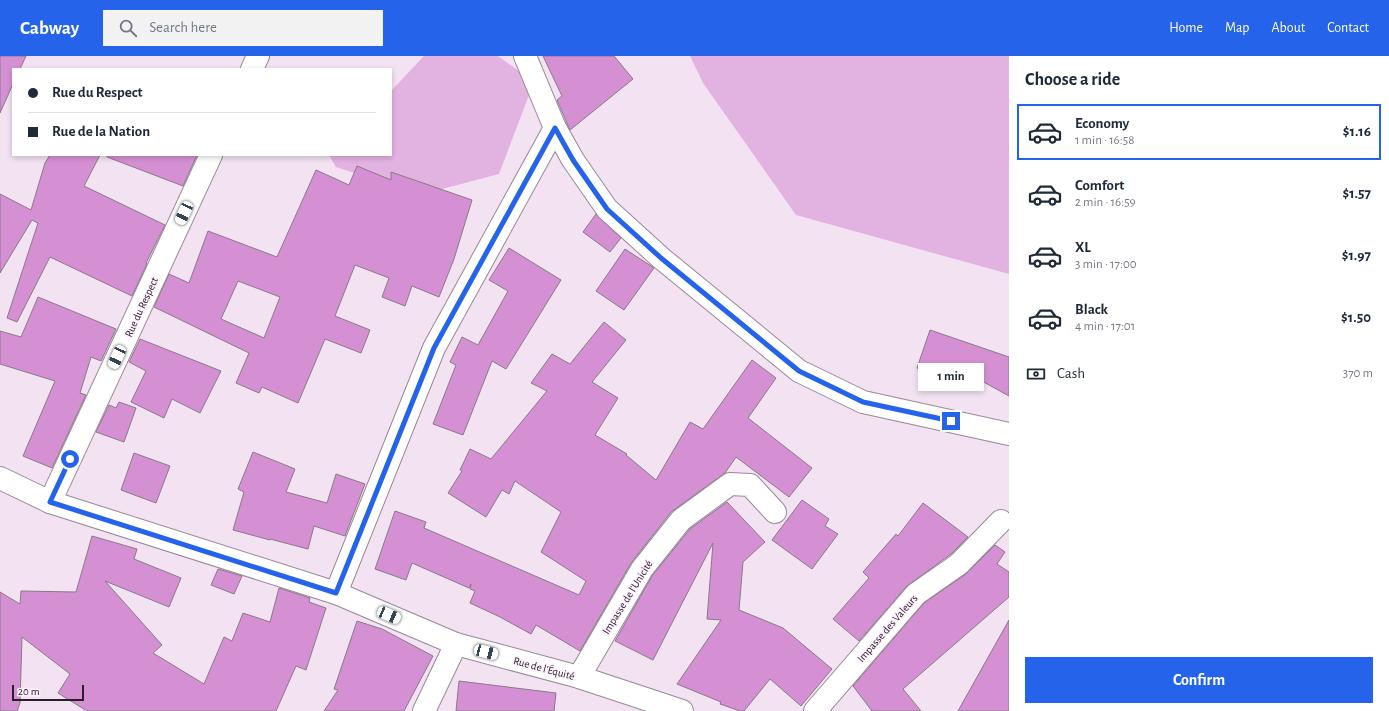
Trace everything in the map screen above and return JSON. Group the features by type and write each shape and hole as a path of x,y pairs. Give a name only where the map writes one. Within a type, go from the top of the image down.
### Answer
{"street":[{"path":"252,68 258,56"},
{"path":"524,56 555,128 573,160 607,209 661,258 799,371 863,402 1009,434"},
{"path":"336,593 434,348 555,128"},
{"name":"Rue du Respect","path":"50,502 212,156"},
{"name":"Impasse de l'Unicité","path":"579,677 642,569 681,520 730,484 750,485 775,512"},
{"name":"Rue de l'Équité","path":"2,486 336,593 456,644 579,677 682,711"},
{"name":"Impasse des Valeurs","path":"815,711 916,594 959,564 1001,521"},
{"path":"424,711 456,644"}],"shaded area":[{"path":"424,56 498,56 534,82 499,174 442,189 400,188 336,167 330,156 392,156 392,90"},
{"path":"690,56 1009,56 1009,274 796,215 703,83"}],"building":[{"path":"0,56 26,56 20,68 12,68 12,86 0,113"},
{"path":"543,56 614,56 633,79 570,130 557,100 562,96"},
{"path":"49,156 99,156 84,186 165,225 146,263 147,264 132,296 50,257 17,322 7,318 38,223 32,220 0,273 0,194 31,210 45,163"},
{"path":"107,156 197,156 183,186"},
{"path":"357,166 391,180 391,172 472,200 454,259 439,297 412,286 405,306 382,297 389,278 355,265 335,316 370,330 361,353 325,339 298,403 262,387 259,393 236,383 249,353 154,307 169,274 189,283 208,231 277,257 316,170 349,185","holes":["238,281 280,297 264,338 221,319"]},
{"path":"596,214 621,238 610,252 583,232"},
{"path":"509,248 561,280 506,369 492,361 463,435 433,424 456,365 450,362 462,337 478,345 508,291 489,280"},
{"path":"625,249 654,268 624,310 596,291"},
{"path":"38,297 116,329 101,361 91,357 80,393 86,395 52,468 23,456 55,381 0,364 0,331 21,337"},
{"path":"604,322 626,340 592,382 618,398 595,435 627,454 626,455 656,480 690,422 703,429 752,360 776,378 748,418 812,468 789,497 736,457 725,473 671,512 631,563 580,651 536,625 531,634 470,603 475,591 470,589 471,584 469,588 412,563 406,580 375,569 395,511 426,522 424,528 579,595 586,581 541,552 561,512 515,481 509,494 502,490 486,517 448,493 462,471 460,470 470,449 491,459 547,391 531,383 552,354 570,364"},
{"path":"930,330 1009,357 1009,396 980,380 977,390 917,368"},
{"path":"140,339 221,371 200,413 172,399 164,418 131,402 146,371 129,362"},
{"path":"119,402 136,408 124,442 96,432 109,405 116,408"},
{"path":"253,452 295,469 286,492 327,503 336,474 365,484 345,536 314,526 308,549 233,530 244,492 238,489"},
{"path":"134,453 170,466 156,503 121,490"},
{"path":"802,500 829,519 825,526 838,534 812,569 772,540"},
{"path":"727,502 765,542 743,562 739,610 783,628 832,669 801,706 770,679 744,711 720,704 721,702 677,684 721,620 707,619 713,543 653,660 615,641 652,576 690,529"},
{"path":"923,503 968,537 951,554 907,586 859,641 833,619 869,578 863,572 896,534 898,536"},
{"path":"92,536 137,549 134,559 181,578 169,607 105,581 162,645 153,653 204,684 224,637 232,641 243,613 270,622 279,588 310,598 309,602 326,608 306,670 296,666 276,711 87,711 58,693 70,674 22,637 20,703 17,711 0,711 0,592 20,604 21,591 76,592"},
{"path":"995,545 1005,552 997,564 1009,572 1009,597 903,689 921,711 872,711 853,686 924,603 966,574"},
{"path":"218,569 242,576 234,594 211,585"},
{"path":"1009,620 1009,711 958,711"},
{"path":"357,621 382,629 433,656 404,711 324,711 338,690 334,689"},
{"path":"459,681 556,693 554,711 456,711"}],"route":[{"path":"70,459 50,502 336,593 434,348 555,128 573,160 607,209 661,258 799,371 863,402 951,421"}]}
